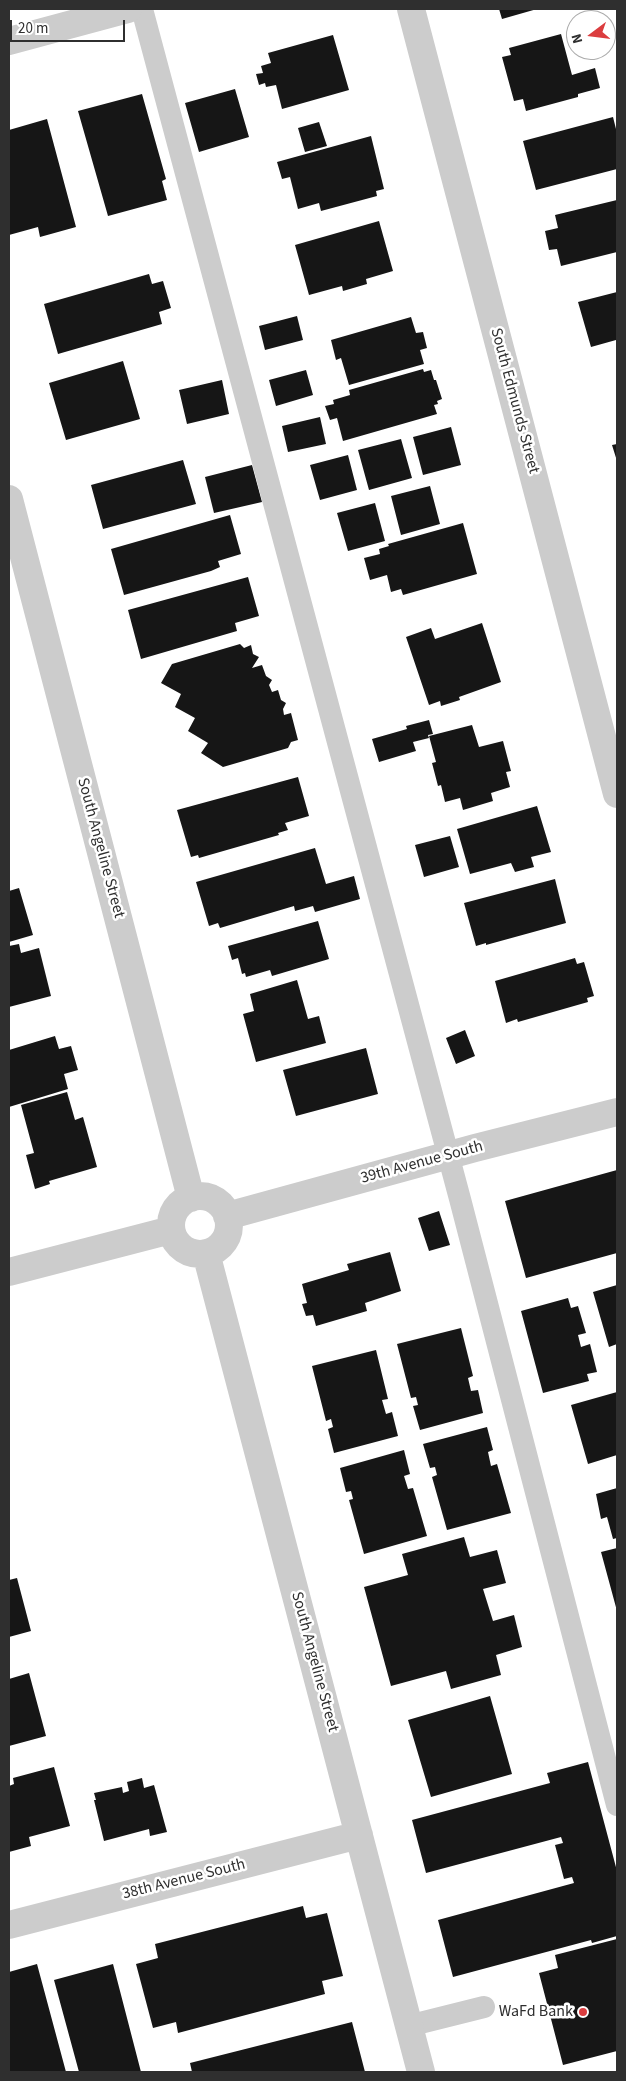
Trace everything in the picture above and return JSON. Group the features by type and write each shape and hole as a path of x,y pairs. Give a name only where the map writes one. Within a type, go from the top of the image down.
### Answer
{"street":[{"path":"9,41 128,9"},
{"name":"South Edmunds Street","path":"411,9 617,794"},
{"name":"South Angeline Street","path":"9,499 191,1198"},
{"name":"39th Avenue South","path":"227,1216 448,1155 617,1112"},
{"path":"204,1196 214,1200 221,1205 227,1216 228,1231 225,1240 219,1247 206,1253 193,1254 184,1250 177,1243 171,1230 172,1215 178,1207 191,1198 204,1196"},
{"path":"9,1272 171,1230"},
{"name":"South Angeline Street","path":"206,1253 421,2072"},
{"name":"38th Avenue South","path":"9,1924 359,1835"}],"lane":[{"path":"142,9 448,1155 617,1805"},
{"path":"408,2026 484,2007"}],"building":[{"path":"499,9 537,9 502,19"},
{"path":"561,34 566,60 568,60 572,75 595,68 600,88 578,94 578,97 526,111 523,99 514,101 502,57 511,55 509,48"},
{"path":"333,35 349,90 282,109 276,85 266,87 265,83 259,85 256,74 263,73 261,66 271,63 268,53"},
{"path":"235,89 249,137 199,152 185,103"},
{"path":"142,94 166,179 162,181 167,200 108,216 78,111"},
{"path":"613,117 617,133 617,169 536,190 523,141"},
{"path":"47,119 76,227 40,237 38,227 9,235 9,130"},
{"path":"319,122 327,146 305,152 298,128"},
{"path":"371,136 384,189 376,191 377,196 321,211 319,203 298,209 290,177 282,179 277,162"},
{"path":"617,200 617,252 561,266 557,249 549,250 545,231 558,228 555,215"},
{"path":"379,221 393,271 366,279 367,284 343,291 342,286 309,295 295,245"},
{"path":"149,274 152,284 163,281 171,308 159,312 162,324 58,354 44,304"},
{"path":"617,292 617,344 616,340 591,347 578,302"},
{"path":"297,316 303,340 265,350 259,326"},
{"path":"411,317 416,333 423,332 427,348 420,350 424,364 349,385 341,358 336,360 331,340"},
{"path":"123,361 140,419 66,440 49,383"},
{"path":"423,369 424,372 431,370 442,399 437,401 438,404 434,405 437,414 343,441 337,418 330,420 325,406 334,404 333,400 350,395 349,390"},
{"path":"306,370 313,395 276,406 269,380"},
{"path":"222,380 229,414 187,424 179,390"},
{"path":"320,417 326,444 288,452 282,426"},
{"path":"451,427 461,465 423,475 413,437"},
{"path":"401,439 412,478 369,490 358,450"},
{"path":"617,444 617,461 612,445"},
{"path":"348,455 357,490 320,500 310,465"},
{"path":"183,460 196,504 103,529 91,485"},
{"path":"252,465 262,502 214,513 205,477"},
{"path":"430,486 440,524 401,535 391,496"},
{"path":"375,503 385,541 348,551 337,513"},
{"path":"230,515 241,554 218,561 220,567 211,571 124,595 111,549"},
{"path":"463,523 477,574 403,595 401,589 391,592 387,575 370,580 364,558 380,554 379,549 389,546 388,544"},
{"path":"248,577 259,616 235,623 237,631 141,659 128,610"},
{"path":"482,623 501,682 459,697 460,700 441,706 440,701 429,705 406,637 431,628 435,639"},
{"path":"240,644 244,648 251,645 253,654 259,657 252,668 262,665 266,676 272,680 269,685 272,692 278,690 281,700 286,703 283,709 284,715 291,713 298,740 291,742 288,748 223,767 201,753 208,743 188,731 195,718 175,707 181,694 161,683 172,664"},
{"path":"429,720 433,734 428,735 429,738 413,742 416,751 379,762 372,739 407,729 406,726"},
{"path":"472,725 479,747 503,741 511,771 506,772 510,787 491,793 493,801 463,810 460,798 445,802 441,785 438,786 432,763 436,762 429,736"},
{"path":"298,777 309,816 285,823 288,830 278,833 279,835 199,858 198,855 191,857 177,810"},
{"path":"537,806 551,852 531,857 534,867 515,872 511,863 470,874 457,829"},
{"path":"450,836 459,867 424,877 415,845"},
{"path":"315,848 326,884 354,876 360,899 315,912 313,906 295,911 294,906 220,928 218,923 209,926 196,882"},
{"path":"555,879 566,923 486,945 486,943 476,946 464,903"},
{"path":"19,888 33,935 9,942 9,891"},
{"path":"318,921 329,959 272,976 270,970 246,977 245,973 242,974 238,958 232,960 228,946"},
{"path":"19,944 21,953 39,948 51,996 9,1007 9,946"},
{"path":"575,958 577,964 584,962 594,996 587,998 588,1002 518,1022 517,1019 506,1023 495,981"},
{"path":"297,980 308,1019 319,1016 326,1043 256,1062 243,1014 254,1011 250,994"},
{"path":"465,1030 475,1056 456,1064 446,1038"},
{"path":"55,1036 59,1049 71,1046 78,1070 64,1074 68,1089 9,1107 9,1050"},
{"path":"366,1048 378,1094 296,1116 283,1070"},
{"path":"67,1092 75,1120 83,1117 97,1167 49,1181 50,1184 35,1189 26,1155 34,1153 21,1105"},
{"path":"617,1170 617,1253 526,1278 505,1201"},
{"path":"439,1211 450,1245 429,1251 418,1218"},
{"path":"390,1252 401,1291 365,1303 367,1311 316,1326 313,1315 306,1316 302,1304 307,1303 302,1284 349,1270 347,1264"},
{"path":"617,1285 617,1344 609,1347 593,1292"},
{"path":"568,1298 571,1308 578,1306 586,1333 578,1335 581,1347 590,1344 597,1372 587,1374 589,1381 543,1393 521,1311"},
{"path":"461,1328 473,1376 468,1378 471,1391 478,1390 483,1413 420,1430 413,1406 418,1405 416,1397 411,1398 397,1344"},
{"path":"376,1350 388,1399 382,1400 386,1414 392,1412 398,1436 334,1453 328,1429 333,1427 331,1419 326,1421 312,1366"},
{"path":"617,1392 617,1455 588,1464 571,1405"},
{"path":"487,1427 493,1450 488,1452 491,1466 497,1464 511,1513 447,1530 432,1477 437,1475 435,1467 430,1468 423,1444"},
{"path":"404,1450 410,1474 404,1476 408,1489 413,1488 427,1536 364,1554 349,1500 353,1499 351,1491 346,1492 340,1468"},
{"path":"617,1488 617,1538 613,1539 607,1517 601,1519 596,1494"},
{"path":"464,1537 470,1557 497,1550 506,1583 483,1589 493,1621 514,1615 522,1647 496,1655 501,1675 451,1689 446,1671 391,1686 364,1587 408,1575 402,1554"},
{"path":"617,1548 617,1611 601,1552"},
{"path":"17,1578 31,1631 9,1637 9,1580"},
{"path":"29,1673 46,1736 9,1746 9,1679"},
{"path":"490,1696 512,1774 431,1797 408,1720"},
{"path":"588,1762 617,1871 617,1936 592,1943 591,1940 453,1977 438,1920 574,1883 572,1877 564,1879 555,1845 563,1843 561,1837 426,1873 412,1820 550,1783 547,1773"},
{"path":"54,1767 70,1826 29,1837 31,1846 9,1852 9,1786 14,1784 13,1778"},
{"path":"142,1778 144,1788 154,1785 167,1832 150,1836 149,1829 104,1841 94,1793 122,1787 123,1793 129,1791 127,1782"},
{"path":"303,1906 306,1918 327,1913 343,1976 322,1981 325,1994 178,2033 176,2022 153,2028 136,1964 158,1958 155,1944"},
{"name":"WaFd Bank","path":"617,1939 617,2051 563,2065 539,1973 558,1968 555,1955"},
{"path":"37,1964 66,2072 9,2072 9,1972"},
{"path":"113,1964 141,2072 79,2072 54,1980"},
{"path":"352,2022 365,2072 192,2072 190,2063"}],"place":[{"name":"WaFd Bank","path":"583,2012"}]}
